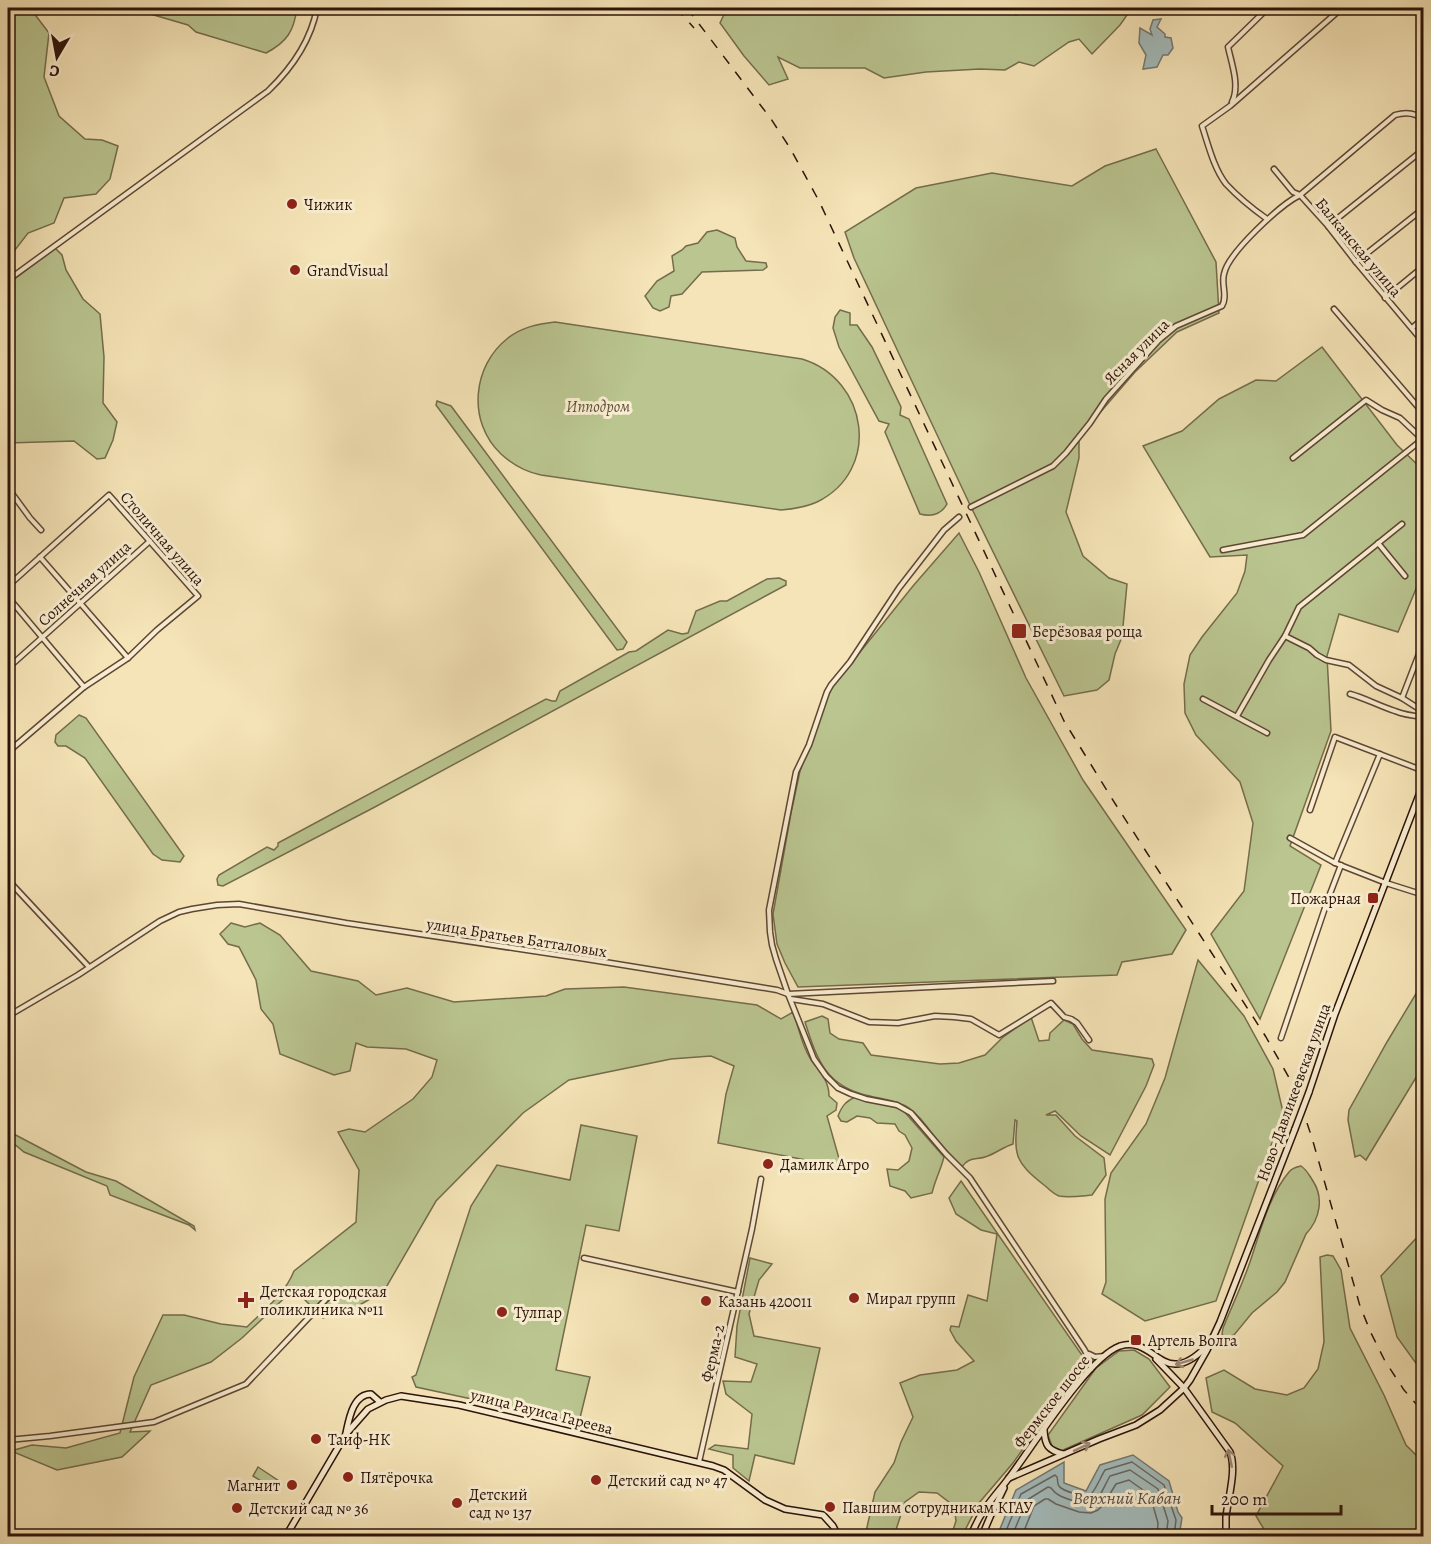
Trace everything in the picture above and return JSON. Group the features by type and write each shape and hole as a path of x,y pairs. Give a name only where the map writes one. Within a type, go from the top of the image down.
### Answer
{"street":[{"path":"8,280 258,99 281,78 302,49 317,8"},
{"path":"1230,106 1236,94 1228,47 1268,8"},
{"path":"1267,219 1250,207 1226,183 1213,158 1202,126 1230,106 1339,8"},
{"name":"Ясная улица","path":"971,507 1053,466 1090,423 1106,399 1159,340 1176,326 1222,306 1225,301 1223,274 1230,260 1267,219 1291,199 1300,195 1395,115 1407,112 1424,120"},
{"path":"1328,226 1424,149"},
{"name":"Балканская улица","path":"1275,169 1293,192 1300,195 1328,226 1424,343"},
{"path":"1356,262 1424,207"},
{"path":"1385,298 1424,266"},
{"path":"1334,309 1424,414"},
{"path":"1412,328 1424,318"},
{"path":"1223,550 1303,535 1424,438 1394,414 1366,400 1293,458"},
{"path":"8,488 41,530"},
{"name":"Столичная улица","path":"40,557 109,495 198,596 128,658"},
{"path":"959,517 944,530 899,588 824,697 796,772 769,910 770,932 788,994 814,1059 826,1076 838,1088 851,1094 897,1105 911,1113 970,1178 1084,1349 1089,1358 1090,1370"},
{"path":"1238,716 1285,636 1299,607 1402,524"},
{"name":"Солнечная улица","path":"8,668 150,541"},
{"path":"1378,543 1405,576"},
{"path":"8,586 40,557 128,658 84,687 8,752"},
{"path":"8,597 84,687"},
{"path":"1285,636 1309,648 1317,656 1349,665 1376,686 1402,698 1424,712"},
{"path":"1402,698 1424,641"},
{"path":"1350,694 1393,711 1424,717"},
{"path":"1203,699 1267,733"},
{"path":"1310,810 1335,737 1424,771"},
{"path":"1335,863 1380,754"},
{"name":"Ново-Давликеевская улица","path":"1190,1380 1210,1344 1240,1273 1309,1092 1335,1014 1424,782"},
{"path":"1290,838 1335,863 1424,895"},
{"path":"1281,1038 1341,865"},
{"path":"8,880 89,967"},
{"name":"улица Братьев Батталовых","path":"8,1016 178,912 217,905 239,904 346,923 777,990 788,994 1053,981"},
{"path":"791,999 823,1004 869,1022 898,1023 935,1017 954,1017 971,1020 999,1035 1051,1003 1064,1017 1077,1023 1089,1040"},
{"name":"Ферма-2","path":"699,1462 752,1229 761,1179"},
{"path":"584,1258 738,1292"},
{"path":"8,1440 154,1422 246,1384 330,1295"},
{"name":"Фермское шоссе","path":"971,1536 987,1504 1008,1480 1070,1394 1104,1356 1119,1347 1130,1345 1141,1348 1169,1364 1183,1364 1198,1356 1210,1344"},
{"path":"1084,1349 1092,1356 1104,1356"},
{"name":"Фермское шоссе","path":"1153,1356 1199,1407"},
{"path":"1190,1380 1191,1390 1199,1407 1226,1445 1232,1458 1226,1536"},
{"name":"Фермское шоссе","path":"982,1536 1008,1480 1136,1425 1160,1410 1190,1380"},
{"name":"улица Рауиса Гареева","path":"346,1434 353,1407 366,1394 371,1394 380,1402 401,1396 459,1405 699,1462 724,1470 765,1500 785,1509 823,1515 838,1536"},
{"path":"286,1536 346,1434 368,1409 380,1402"},
{"path":"1044,1431 1045,1441 1049,1448 1064,1455"}],"green space":[{"path":"8,8 30,8 49,33 44,77 59,116 85,139 102,140 118,146 110,179 96,194 64,198 54,223 28,233 15,250 8,254"},
{"path":"141,8 297,8 294,23 288,35 279,45 266,53 196,32 188,25 147,13"},
{"path":"727,8 1008,8 1016,15 1030,8 1132,8 1120,25 1092,54 1079,39 1069,42 1034,66 1019,62 1005,70 926,72 884,78 865,68 800,68 778,57 788,79 769,85 720,23"},
{"path":"1156,149 1216,262 1219,313 1177,332 1135,372 1079,437 1079,458 1066,512 1083,556 1109,578 1127,584 1122,637 1109,680 1097,690 1064,696 971,507 854,258 845,232 916,188 992,173 1072,186 1105,166"},
{"path":"717,230 735,238 737,247 746,261 766,263 767,267 763,270 702,272 682,294 671,296 669,307 660,311 653,308 645,296 657,281 674,271 672,256 686,246 698,243 707,232"},
{"path":"55,248 62,255 66,270 83,299 100,314 104,357 103,403 117,422 113,440 105,458 97,459 74,441 8,443 8,284"},
{"path":"840,310 850,313 850,325 857,325 872,347 901,407 900,415 909,419 947,504 939,513 920,514 885,432 889,424 879,421 839,347 833,328 835,317"},
{"name":"Ипподром","path":"555,322 802,359 824,370 841,385 853,405 859,426 858,448 851,469 838,487 817,502 800,508 781,510 530,472 510,461 490,441 479,411 478,394 487,363 508,338 530,327"},
{"path":"1322,347 1397,445 1423,470 1423,572 1398,632 1339,614 1327,656 1331,731 1290,846 1321,865 1260,1019 1211,934 1244,891 1253,823 1240,782 1196,735 1185,713 1184,684 1190,655 1237,593 1245,571 1247,555 1210,557 1143,446 1182,431 1219,399 1256,380 1276,381"},
{"path":"437,401 451,406 627,642 623,649 617,650 436,405"},
{"name":"Берёзовая роща","path":"959,533 1026,678 1083,780 1186,930 1172,954 1122,962 1117,975 798,987 777,944 773,914 800,771 832,687"},
{"path":"779,578 786,581 786,585 373,808 223,886 218,885 219,875 267,847 274,850 278,843 546,699 556,701 560,691 629,652 636,651 668,630 682,634 688,633 696,611 720,601 727,601 767,579"},
{"path":"79,715 86,718 184,856 180,862 162,860 153,854 85,758 66,746 58,746 55,742 56,735"},
{"path":"231,923 245,927 260,923 280,935 311,971 358,981 376,995 407,988 454,1002 546,996 565,989 624,987 757,1005 781,1019 793,1012 807,1053 825,1080 829,1096 837,1103 836,1110 827,1116 840,1162 839,1170 822,1161 811,1161 718,1143 726,1094 734,1066 711,1056 671,1059 569,1080 523,1113 436,1201 384,1291 351,1310 323,1318 294,1289 242,1338 211,1362 151,1385 130,1432 150,1431 122,1457 57,1470 11,1451 32,1445 66,1448 120,1433 134,1377 163,1315 184,1315 221,1324 247,1327 280,1294 294,1271 356,1222 359,1170 338,1132 349,1129 365,1132 413,1099 432,1077 437,1060 406,1049 367,1047 356,1043 350,1071 334,1075 280,1054 273,1024 261,1009 256,980 239,947 228,944 220,934"},
{"path":"1198,960 1244,1016 1273,1069 1283,1112 1216,1301 1145,1321 1102,1294 1106,1282 1105,1199 1111,1173 1146,1124 1165,1078"},
{"path":"1423,982 1423,1066 1366,1160 1360,1155 1355,1157 1348,1120 1349,1110"},
{"path":"822,1016 828,1019 830,1033 839,1039 863,1043 871,1055 940,1064 959,1063 985,1055 1002,1038 1031,1017 1039,1041 1049,1040 1050,1033 1064,1020 1073,1024 1092,1050 1152,1059 1154,1065 1146,1086 1110,1155 1081,1136 1055,1111 1046,1115 1056,1115 1075,1136 1104,1158 1106,1175 1092,1195 1063,1197 1034,1177 1018,1158 1017,1121 1015,1120 1013,1144 989,1156 970,1160 962,1167 909,1108 855,1092 833,1079 819,1060 805,1022"},
{"path":"855,1097 902,1109 944,1157 932,1193 911,1198 905,1191 890,1186 887,1169 898,1170 909,1161 912,1148 905,1135 895,1124 877,1123 870,1118 857,1116 847,1122 841,1121 838,1116 841,1110"},
{"name":"Тулпар","path":"581,1125 637,1136 619,1231 586,1225 556,1370 590,1377 579,1422 416,1387 412,1377 416,1375 471,1206 497,1165 570,1180"},
{"path":"8,1131 86,1172 116,1181 194,1226 195,1230 189,1225 110,1195 107,1186 24,1152 13,1143 8,1142"},
{"path":"1301,1166 1313,1181 1319,1194 1319,1208 1315,1222 1306,1234 1285,1282 1277,1292 1252,1313 1234,1335 1225,1339 1222,1334 1223,1328 1247,1271 1270,1204 1289,1172"},
{"path":"961,1181 1086,1361 1013,1463 979,1503 962,1536 951,1536 956,1521 954,1506 937,1493 919,1492 905,1502 894,1536 865,1536 875,1492 894,1463 913,1417 900,1383 920,1375 957,1370 974,1361 956,1341 950,1330 951,1326 959,1327 968,1295 987,1301 997,1234 981,1230 956,1214 949,1198"},
{"path":"1423,1231 1423,1373 1397,1337 1381,1276"},
{"path":"1333,1256 1341,1270 1350,1328 1406,1445 1423,1462 1423,1536 1268,1536 1256,1516 1283,1466 1235,1423 1212,1412 1206,1378 1224,1370 1255,1389 1287,1395 1304,1388 1318,1369 1324,1342 1320,1257"},
{"path":"750,1258 772,1264 759,1280 749,1314 754,1336 820,1348 794,1464 755,1455 749,1481 733,1468 733,1455 709,1449 715,1445 748,1449 752,1414 726,1394 723,1381 751,1382 757,1364 735,1357 737,1326"},
{"path":"1134,1350 1149,1359 1170,1387 1142,1415 1061,1451 1052,1446 1048,1435 1096,1368 1119,1351"},
{"path":"258,1467 279,1481 274,1489 253,1476"}],"water":[{"path":"1161,19 1157,27 1165,34 1165,37 1171,38 1173,48 1168,55 1163,55 1157,67 1143,69 1146,55 1139,43 1140,28 1152,35 1150,29 1153,20"},
{"name":"Верхний Кабан","path":"1133,1455 1169,1481 1182,1518 1179,1536 997,1536 1016,1490 1064,1462 1064,1483 1086,1491 1100,1465"}],"railway":[{"path":"676,8 694,28"},
{"path":"687,8 771,119 819,201 1064,721 1266,1037 1296,1090 1360,1306 1385,1361 1404,1390 1424,1413"}],"place":[{"name":"Чижик","path":"292,204"},
{"name":"GrandVisual","path":"295,270"},
{"name":"Берёзовая роща","path":"1019,631"},
{"name":"Пожарная","path":"1373,898"},
{"name":"Дамилк Агро","path":"768,1164"},
{"name":"Мирал групп","path":"854,1298"},
{"name":"Детская городская поликлиника №11","path":"246,1300"},
{"name":"Казань 420011","path":"706,1301"},
{"name":"Тулпар","path":"502,1312"},
{"name":"Артель Волга","path":"1136,1340"},
{"name":"Таиф-НК","path":"316,1439"},
{"name":"Пятёрочка","path":"348,1477"},
{"name":"Детский сад № 47","path":"596,1480"},
{"name":"Магнит","path":"292,1485"},
{"name":"Детский сад № 137","path":"457,1503"},
{"name":"Павшим сотрудникам КГАУ","path":"830,1507"},
{"name":"Детский сад № 36","path":"237,1508"}]}
